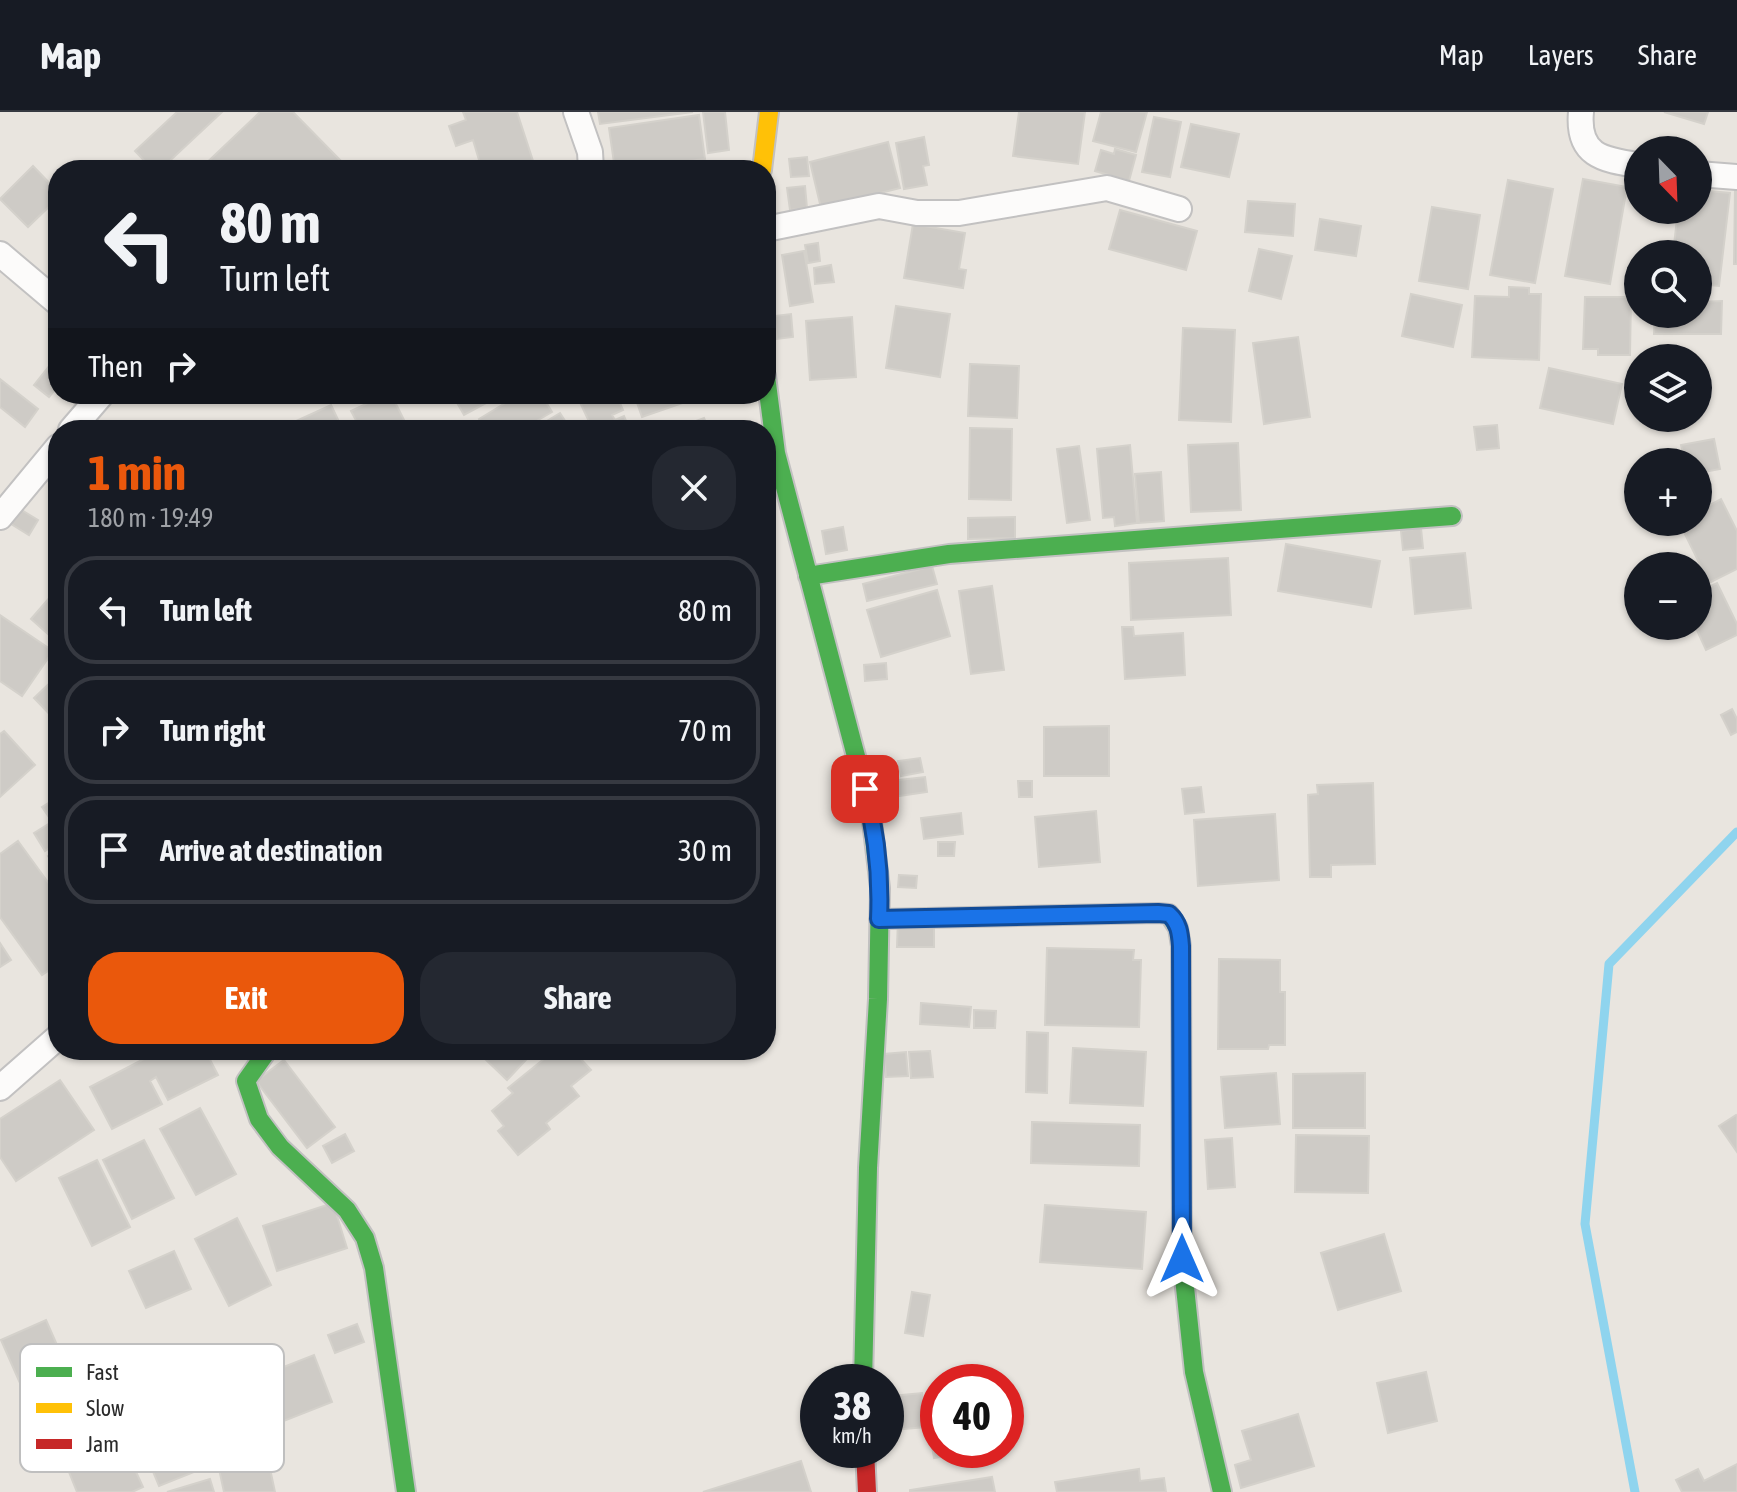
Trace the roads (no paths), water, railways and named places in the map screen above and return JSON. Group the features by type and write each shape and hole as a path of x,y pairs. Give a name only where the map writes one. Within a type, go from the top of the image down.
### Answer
{"street":[{"path":"576,112 590,160"},
{"path":"763,160 769,112"},
{"path":"1581,112 1582,138 1589,149 1607,161 1624,163"},
{"path":"1712,175 1737,177"},
{"path":"776,227 879,206 917,213 959,213 1107,188 1179,209"},
{"path":"0,254 48,295"},
{"path":"80,420 93,404"},
{"path":"776,453 871,813 880,888 863,1364"},
{"path":"0,517 48,459"},
{"path":"808,576 949,554 1452,516"},
{"path":"879,919 1158,913 1169,914 1175,919 1181,946 1184,1274 1194,1372 1222,1492"},
{"path":"0,1088 48,1046"},
{"path":"261,1060 246,1081 259,1119 280,1147 347,1210 365,1238 374,1268 406,1492"},
{"path":"866,1468 867,1492"}],"waterway":[{"path":"1635,1492 1585,1224 1609,964 1737,832"}]}
